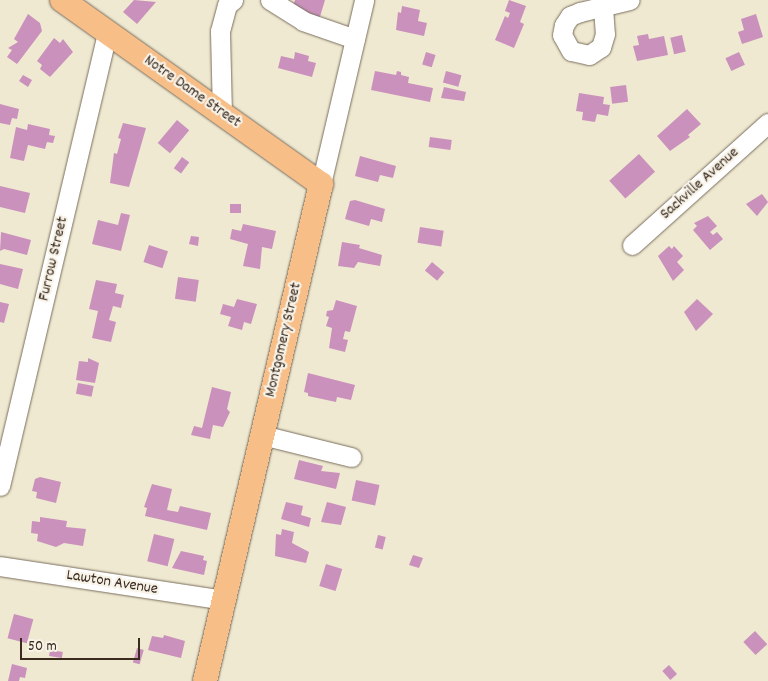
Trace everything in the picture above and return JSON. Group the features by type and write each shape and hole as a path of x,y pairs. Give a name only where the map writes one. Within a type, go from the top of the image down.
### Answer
{"main road":[{"name":"Notre Dame Street","path":"62,0 320,184"},
{"name":"Montgomery Street","path":"205,681 320,184"}],"street":[{"path":"222,114 220,31 227,5 233,0"},
{"path":"270,0 302,21 355,39"},
{"name":"Montgomery Street","path":"320,184 364,0"},
{"path":"603,7 630,0"},
{"name":"Furrow Street","path":"0,486 107,32"},
{"name":"Sackville Avenue","path":"632,245 768,123"},
{"path":"262,435 351,456"},
{"name":"Lawton Avenue","path":"0,566 224,600"}],"building":[{"path":"134,0 156,2 137,24 123,12"},
{"path":"295,0 325,0 319,20 293,6"},
{"path":"509,0 526,6 520,22 524,24 514,48 495,40 505,16 508,18 510,13 505,11"},
{"path":"402,6 420,10 418,21 427,23 424,36 396,30 398,12 401,13"},
{"path":"28,14 40,23 42,31 17,64 7,57 12,50 8,48 18,42 14,39"},
{"path":"756,14 763,37 742,44 738,32 744,30 741,19"},
{"path":"648,34 649,39 664,36 668,55 637,61 633,46 639,45 637,36"},
{"path":"682,35 686,52 674,54 670,38"},
{"path":"54,38 60,43 63,39 73,52 50,77 40,69 42,65 37,61"},
{"path":"295,52 309,56 308,61 316,63 312,77 278,68 281,56 294,59"},
{"path":"426,52 436,55 432,67 422,64"},
{"path":"739,52 745,65 731,71 725,58"},
{"path":"375,71 396,75 397,71 401,72 401,75 409,77 408,83 433,88 430,102 371,90"},
{"path":"446,71 461,75 458,87 443,83"},
{"path":"23,75 32,80 28,87 19,81"},
{"path":"626,85 628,102 612,104 610,87"},
{"path":"444,87 466,92 464,101 441,98"},
{"path":"579,93 604,97 603,104 610,105 608,116 597,114 595,122 582,120 583,112 576,111"},
{"path":"0,104 19,109 17,119 12,118 10,125 0,123"},
{"path":"687,109 701,124 688,135 690,137 670,151 657,136"},
{"path":"177,120 189,130 170,153 158,143"},
{"path":"123,123 146,128 129,187 110,183 114,153 117,154 121,139 118,138"},
{"path":"28,124 50,129 49,135 55,136 53,143 47,142 45,149 28,145 24,161 10,158 16,127 27,130"},
{"path":"430,137 452,140 450,150 429,147"},
{"path":"639,154 655,172 625,199 609,181"},
{"path":"360,156 396,166 393,178 380,175 378,182 355,176"},
{"path":"182,157 189,162 181,174 174,168"},
{"path":"0,186 30,193 25,213 0,207"},
{"path":"762,194 768,202 757,216 746,204"},
{"path":"355,200 385,209 382,222 371,219 369,226 345,219 350,201"},
{"path":"230,204 241,204 241,213 230,213"},
{"path":"121,213 130,215 121,251 92,244 98,220 118,225"},
{"path":"708,216 717,226 710,232 713,235 717,232 723,239 710,250 693,230 697,226 694,223"},
{"path":"243,224 276,231 272,249 262,247 260,269 243,266 248,244 230,239 232,229 241,231"},
{"path":"420,227 444,231 441,247 417,243"},
{"path":"1,232 31,240 27,255 4,249 0,251"},
{"path":"191,236 199,237 198,246 189,244"},
{"path":"342,242 360,245 359,248 382,255 380,266 358,262 354,268 338,266"},
{"path":"149,245 168,251 162,268 143,262"},
{"path":"669,246 672,249 674,246 683,256 677,262 684,270 673,281 658,256"},
{"path":"432,262 444,272 437,281 425,270"},
{"path":"0,264 23,269 18,289 0,284"},
{"path":"178,277 199,280 196,302 175,299"},
{"path":"96,280 117,284 115,293 124,295 121,308 113,306 109,320 116,322 111,342 92,338 98,311 89,309"},
{"path":"237,299 257,304 251,324 244,322 242,330 228,326 231,317 220,314 223,304 234,307"},
{"path":"697,299 713,314 696,331 684,312"},
{"path":"336,300 357,306 350,332 345,331 343,339 348,340 345,352 329,348 332,328 326,326 329,317 326,316 327,311 333,310"},
{"path":"0,302 9,304 4,323 0,322"},
{"path":"88,358 99,363 95,383 76,380 79,361 88,362"},
{"path":"308,373 355,385 351,400 337,397 336,402 308,396 308,393 304,392"},
{"path":"78,383 94,386 92,397 76,394"},
{"path":"212,387 231,392 227,409 230,412 223,427 213,425 210,439 191,435 194,426 202,428"},
{"path":"299,460 323,466 321,471 340,473 336,489 294,479"},
{"path":"40,477 61,482 56,503 36,498 37,492 32,491 35,479"},
{"path":"356,480 379,485 375,506 352,501"},
{"path":"152,484 172,489 167,510 178,512 180,506 211,513 207,530 145,516 147,508 144,507"},
{"path":"286,502 303,506 301,515 311,518 309,527 281,519"},
{"path":"327,502 346,507 341,525 321,522"},
{"path":"40,517 67,521 66,527 86,529 83,546 64,543 56,547 37,541 38,534 31,533 32,521 40,522"},
{"path":"282,529 294,532 292,543 309,552 306,563 275,556 276,534 281,535"},
{"path":"154,534 174,539 168,566 147,561"},
{"path":"378,535 386,537 383,550 375,548"},
{"path":"181,551 204,556 203,560 207,561 204,575 172,568"},
{"path":"413,555 423,558 419,568 409,565"},
{"path":"326,564 342,569 336,591 319,586"},
{"path":"14,614 33,619 27,643 8,638"},
{"path":"755,631 767,644 756,655 743,642"},
{"path":"164,635 185,641 181,658 148,650 152,636 163,638"},
{"path":"137,648 144,650 140,664 133,662"},
{"path":"50,650 63,652 62,658 49,656"},
{"path":"12,664 27,668 25,678 20,677 19,681 8,681"},
{"path":"669,665 677,674 670,680 662,671"}]}
